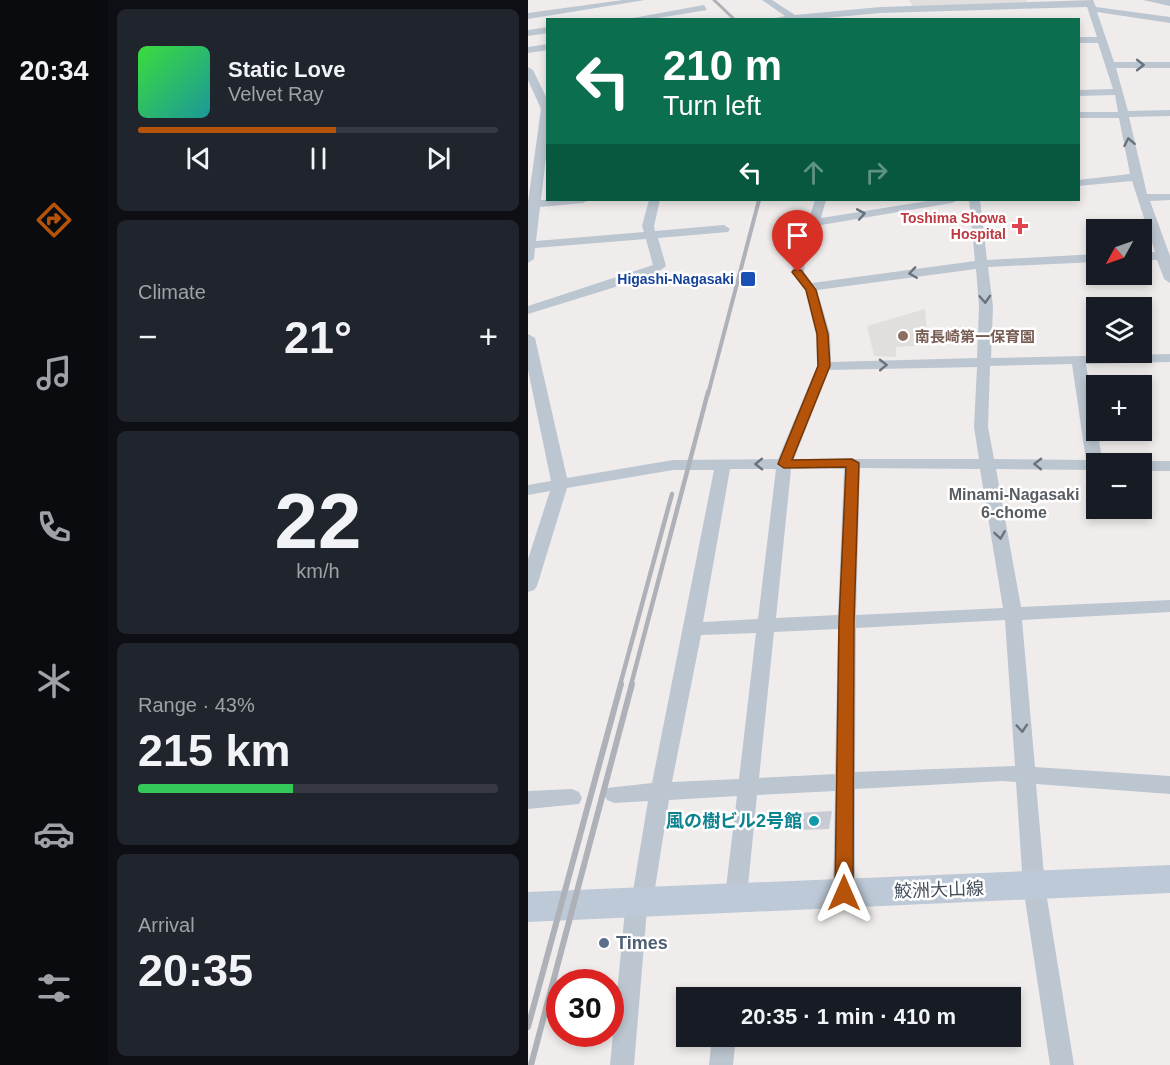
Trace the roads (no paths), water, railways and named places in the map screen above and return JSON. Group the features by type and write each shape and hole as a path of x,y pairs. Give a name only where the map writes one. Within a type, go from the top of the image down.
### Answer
{"main road":[{"name":"鮫洲大山線","path":"528,907 641,900 1170,879"}],"street":[{"path":"528,16 641,0"},
{"path":"647,0 664,17 704,8"},
{"path":"678,0 695,18"},
{"path":"766,0 792,18"},
{"path":"868,0 889,18"},
{"path":"1144,16 1149,0 1170,3"},
{"path":"800,18 835,13 1032,2 1090,4 1170,20"},
{"path":"825,3 835,13"},
{"path":"1090,4 1119,92 1136,177 1166,253 1170,279"},
{"path":"990,6 997,18"},
{"path":"528,33 546,30"},
{"path":"1080,40 1101,40"},
{"path":"528,50 546,47"},
{"path":"1110,65 1170,65"},
{"path":"528,260 531,205 538,158 545,134 543,109 532,76"},
{"path":"1080,93 1119,92"},
{"path":"1080,115 1170,113"},
{"path":"1080,183 1136,177"},
{"path":"1144,198 1170,197"},
{"path":"531,205 573,201"},
{"path":"528,310 657,269 660,263 651,236 649,218 654,201"},
{"path":"736,896 784,464 824,366 823,334 809,287 798,272 809,224 820,201"},
{"path":"809,224 894,204 938,201"},
{"path":"975,201 986,306 981,427 1013,614 1034,886 1062,1065"},
{"path":"530,245 724,229"},
{"path":"809,287 982,264 1086,259"},
{"path":"528,338 560,484 528,586"},
{"path":"824,366 1170,358"},
{"path":"1078,360 1094,453"},
{"path":"528,490 673,465 852,463 1086,465"},
{"path":"844,893 844,783 852,463"},
{"path":"622,1065 641,900 723,465"},
{"path":"1152,466 1170,466"},
{"path":"692,629 1170,606"},
{"path":"614,794 748,789 1025,773 1170,785"},
{"path":"528,800 572,798"},
{"path":"721,1065 723,1047"}],"railway":[{"path":"714,0 733,18"},
{"path":"708,394 759,201"},
{"path":"631,685 708,392"},
{"path":"620,685 672,494"},
{"path":"528,1027 621,684"},
{"path":"531,1065 632,684"}],"place":[{"name":"Toshima Showa Hospital","path":"1020,226"},
{"name":"Higashi-Nagasaki","path":"748,279"},
{"name":"南長崎第一保育園","path":"903,336"},
{"name":"風の樹ビル2号館","path":"814,821"},
{"name":"Times","path":"604,943"}],"district":[{"name":"Minami-Nagasaki 6-chome","path":"1014,503"}]}
